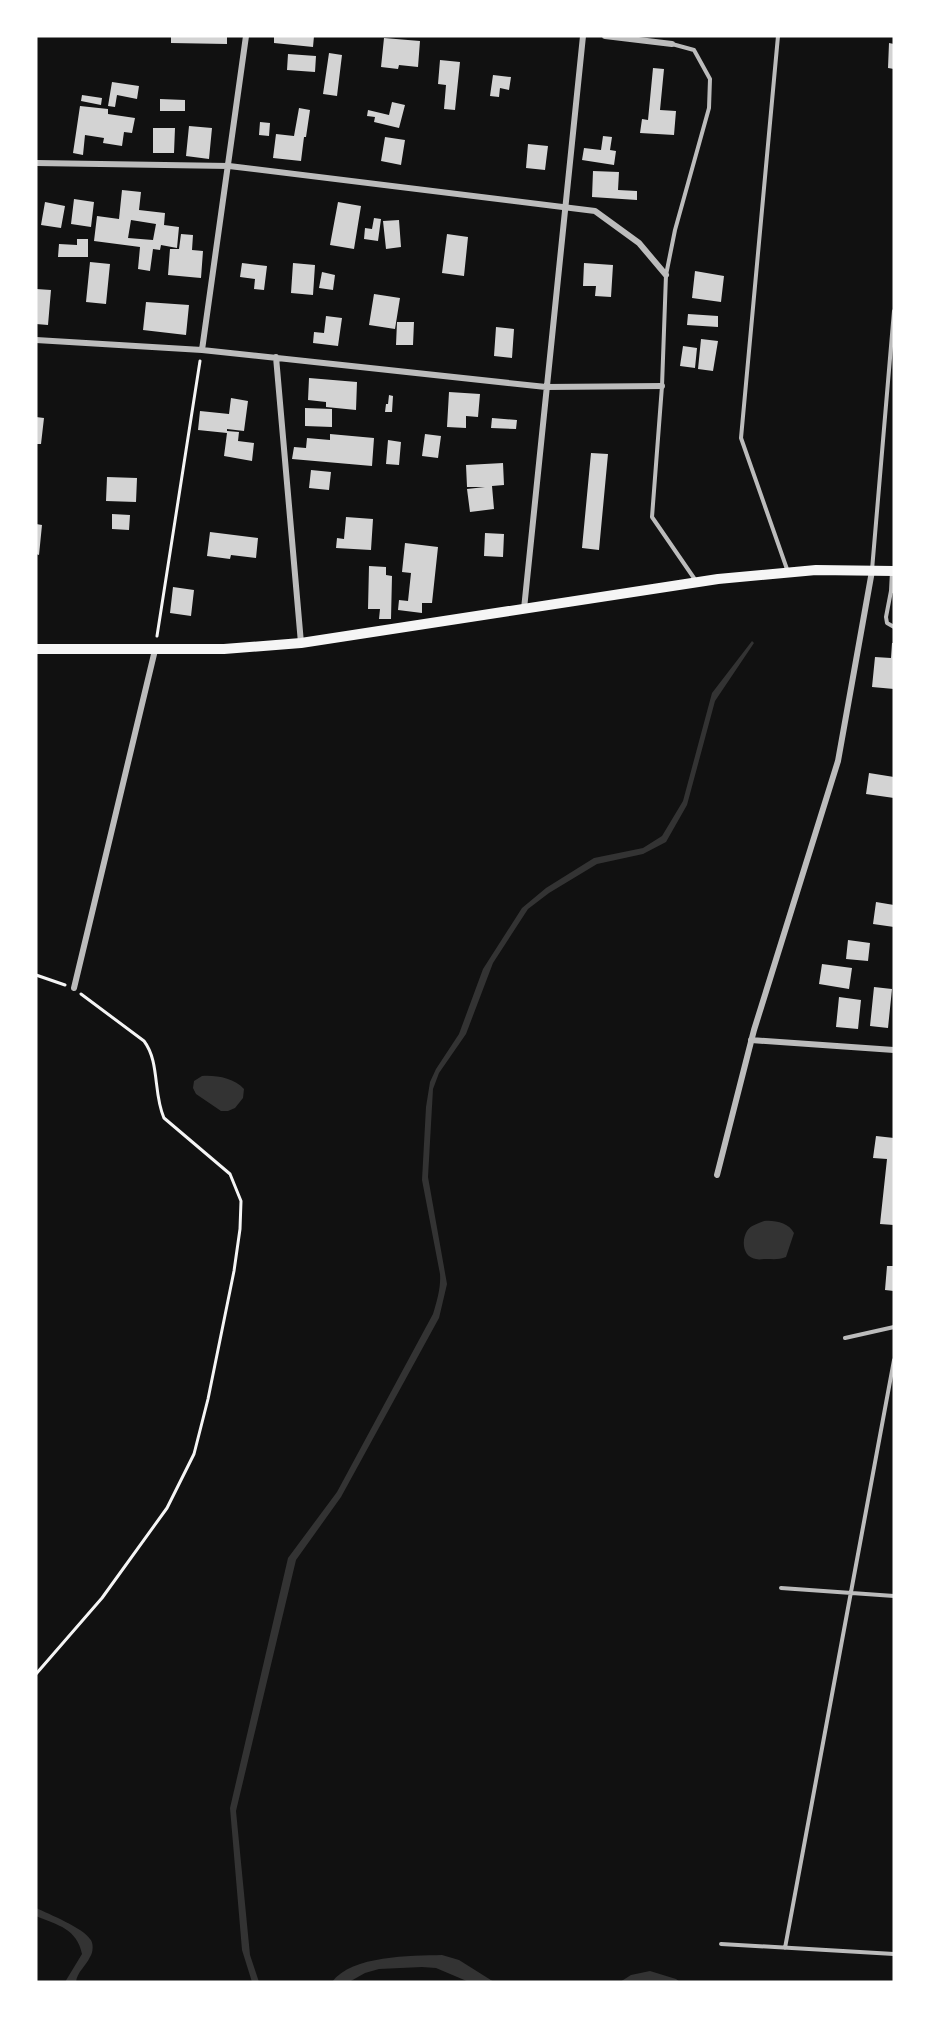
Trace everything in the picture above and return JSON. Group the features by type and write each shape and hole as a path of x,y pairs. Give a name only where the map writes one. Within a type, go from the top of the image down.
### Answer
{"main road":[{"path":"36,649 224,649 301,643 697,582 816,570 893,571"}],"street":[{"path":"202,350 246,36"},
{"path":"524,609 583,36"},
{"path":"605,36 672,44"},
{"path":"36,163 229,166 595,211 639,243 666,275"},
{"path":"36,340 202,350 546,387 662,386"},
{"path":"276,357 301,643"},
{"path":"717,1175 751,1040 838,761 872,571"},
{"path":"74,988 155,650"},
{"path":"751,1040 894,1050"}],"lane":[{"path":"778,36 741,438 788,572"},
{"path":"672,44 694,50 710,79 709,108 675,230 666,275 662,386 651,517 697,582"},
{"path":"872,571 894,311"},
{"path":"893,571 892,591 886,617 887,623 894,627"},
{"path":"845,1338 894,1327"},
{"path":"785,1948 894,1360"},
{"path":"781,1588 894,1596"},
{"path":"721,1944 894,1954"}],"path":[{"path":"155,650 202,350"},
{"path":"36,975 74,988 144,1041 151,1050 159,1107 164,1118 230,1174 241,1201 240,1229 232,1283 194,1454 167,1508 102,1598 36,1674"}],"shaded area":[{"path":"752,641 754,643 715,701 687,805 666,842 643,854 597,864 549,893 528,909 493,963 466,1034 439,1073 433,1089 428,1177 447,1284 439,1318 341,1497 296,1560 236,1811 250,1955 259,1982 252,1982 242,1950 230,1808 288,1558 337,1492 433,1314 436,1304 440,1274 422,1180 426,1107 430,1082 459,1034 483,969 522,908 546,888 594,858 643,848 662,836 683,801 712,693"},
{"path":"202,1076 219,1077 235,1082 244,1089 243,1098 235,1108 221,1111 196,1094 193,1088 194,1081"},
{"path":"764,1221 781,1223 794,1233 786,1257 757,1259 752,1258 746,1252 744,1244 747,1231"},
{"path":"36,1908 73,1926 91,1941 93,1948 91,1955 76,1982 65,1982 82,1954 76,1939 65,1929 36,1916"},
{"path":"442,1955 459,1960 494,1982 469,1982 436,1968 422,1967 379,1969 365,1973 349,1982 332,1982 341,1973 367,1962 399,1957"},
{"path":"650,1971 680,1982 620,1982 631,1975"}],"building":[{"path":"171,36 227,36 227,44 171,43"},
{"path":"274,36 314,36 313,47 274,43"},
{"path":"384,38 420,41 418,67 399,65 398,69 381,67"},
{"path":"889,43 894,44 894,69 888,68"},
{"path":"329,53 342,55 337,96 323,94"},
{"path":"288,54 316,56 315,72 287,70"},
{"path":"440,60 460,62 455,110 444,109 446,85 438,84"},
{"path":"653,68 664,69 660,110 676,111 674,135 640,133 642,119 648,120"},
{"path":"493,75 511,77 509,90 500,88 499,97 490,96"},
{"path":"112,82 139,86 137,99 117,95 115,107 108,106"},
{"path":"82,95 102,98 101,105 81,101"},
{"path":"160,99 185,100 185,111 160,111"},
{"path":"392,102 405,105 399,128 374,122 375,117 367,116 368,110 389,115"},
{"path":"80,106 108,109 108,114 135,118 132,133 124,132 122,146 103,143 104,138 85,135 83,155 73,153"},
{"path":"299,108 310,110 301,161 273,158 276,134 294,136"},
{"path":"260,122 270,123 269,136 259,135"},
{"path":"189,126 212,128 209,159 186,156"},
{"path":"153,128 175,128 174,153 153,153"},
{"path":"603,136 612,137 610,150 616,151 614,165 582,160 584,148 601,150"},
{"path":"385,137 405,140 401,165 381,161"},
{"path":"528,144 548,146 545,170 526,168"},
{"path":"593,171 619,172 618,190 637,191 637,200 592,197"},
{"path":"122,190 141,192 139,210 165,213 164,225 179,227 177,248 161,245 160,250 153,249 150,271 138,269 140,247 94,241 97,216 119,219","holes":["131,220 156,224 153,240 128,238"]},
{"path":"74,199 94,202 91,227 71,224"},
{"path":"45,202 65,206 61,228 41,225"},
{"path":"338,202 361,206 354,249 330,245"},
{"path":"374,218 381,219 378,241 364,239 365,228 372,229"},
{"path":"399,220 401,247 386,249 383,221"},
{"path":"181,234 193,235 192,250 203,251 201,278 168,275 170,249 179,249"},
{"path":"447,234 468,237 464,276 442,273"},
{"path":"77,239 88,239 88,257 58,257 59,244 77,245"},
{"path":"90,262 110,264 106,304 86,302"},
{"path":"242,263 267,266 264,290 254,289 255,279 240,277"},
{"path":"293,263 315,265 313,295 291,293"},
{"path":"584,263 613,265 611,297 595,296 596,286 583,286"},
{"path":"695,271 724,276 721,302 692,298"},
{"path":"322,272 335,275 333,290 319,288"},
{"path":"36,289 51,290 48,325 36,324"},
{"path":"374,294 400,298 395,329 369,325"},
{"path":"146,302 189,305 186,335 143,330"},
{"path":"688,314 718,316 718,327 687,325"},
{"path":"326,316 342,318 338,346 313,343 314,332 324,333"},
{"path":"397,322 414,322 413,345 396,345"},
{"path":"496,327 514,329 512,358 494,356"},
{"path":"701,339 718,341 713,371 698,369"},
{"path":"683,346 697,348 695,368 680,366"},
{"path":"309,378 357,382 356,410 326,407 326,402 308,400"},
{"path":"449,392 480,394 478,417 466,416 466,428 447,427"},
{"path":"389,395 393,396 392,412 385,412 386,404 388,404"},
{"path":"231,398 248,401 244,431 227,429 227,431 239,432 238,441 254,443 252,461 224,456 227,433 198,430 200,411 229,414"},
{"path":"305,408 332,409 332,427 305,426"},
{"path":"36,417 44,418 41,444 36,444"},
{"path":"492,418 517,420 516,429 491,428"},
{"path":"330,434 374,438 372,466 292,459 294,447 306,448 307,438 330,440"},
{"path":"425,434 441,436 438,458 422,456"},
{"path":"388,440 401,442 399,465 386,464"},
{"path":"591,453 608,454 599,550 582,548"},
{"path":"503,463 504,485 492,486 494,509 470,512 467,489 485,487 467,487 466,465"},
{"path":"311,470 331,472 329,490 309,488"},
{"path":"107,477 137,478 136,502 106,501"},
{"path":"112,514 130,515 129,530 112,529"},
{"path":"346,517 373,519 371,550 336,548 337,538 344,539"},
{"path":"36,524 42,525 39,555 36,554"},
{"path":"210,532 258,538 256,558 231,555 230,559 207,556"},
{"path":"485,533 504,534 503,557 484,556"},
{"path":"405,543 438,547 432,603 422,603 422,613 398,610 399,600 408,601 411,573 402,572"},
{"path":"369,566 386,567 386,575 392,576 391,619 379,619 380,609 368,609"},
{"path":"173,587 194,590 191,616 170,613"},
{"path":"892,643 894,643 894,689 872,687 875,657 891,658"},
{"path":"869,773 894,777 894,798 866,794"},
{"path":"876,902 894,905 894,927 873,924"},
{"path":"848,940 870,943 868,961 846,959"},
{"path":"822,964 852,968 849,989 819,984"},
{"path":"874,987 892,989 888,1028 870,1026"},
{"path":"839,997 861,1000 858,1029 836,1027"},
{"path":"876,1136 894,1138 894,1225 880,1224 887,1159 873,1158"},
{"path":"887,1266 894,1266 894,1291 885,1290"}]}
